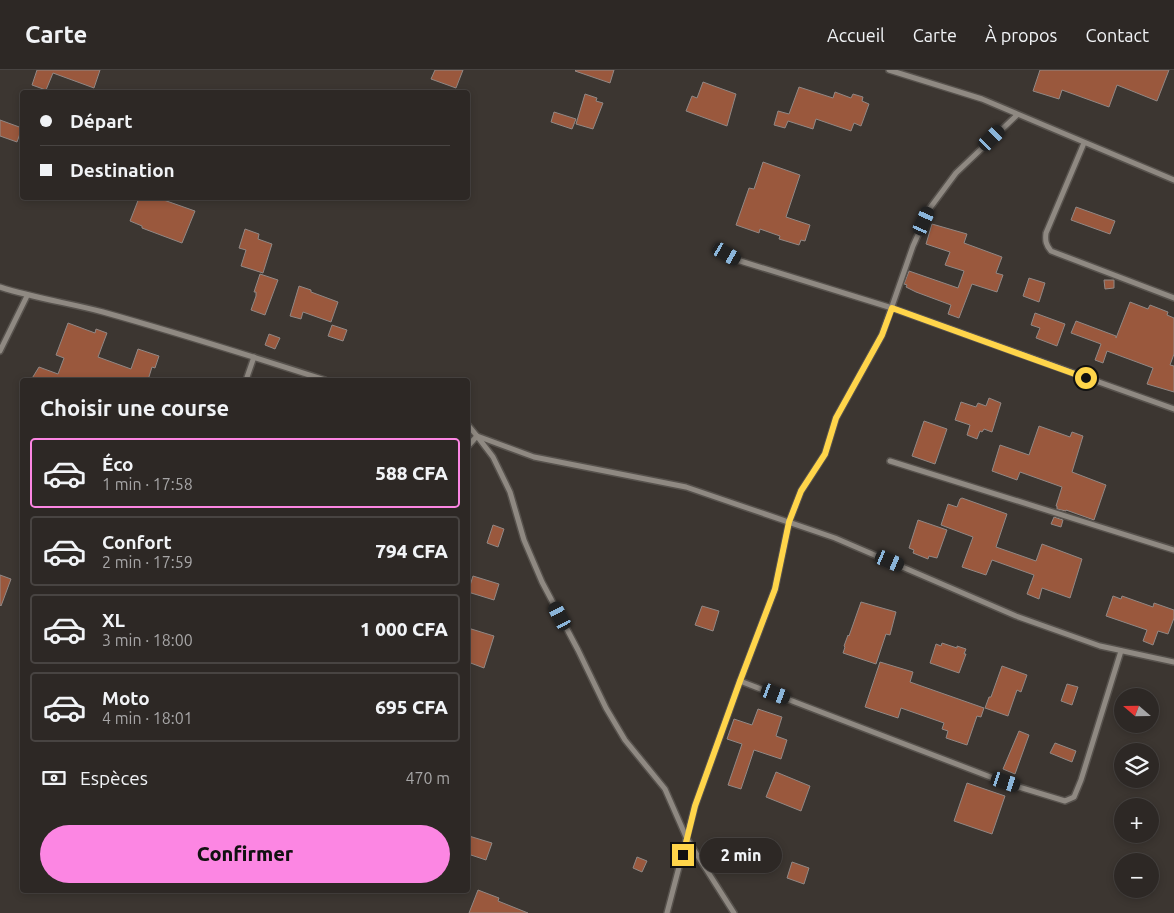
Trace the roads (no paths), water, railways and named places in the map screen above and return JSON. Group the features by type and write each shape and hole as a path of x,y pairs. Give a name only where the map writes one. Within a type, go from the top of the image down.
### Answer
{"street":[{"path":"889,70 982,99 1174,180"},
{"path":"667,913 695,806 775,589 789,522 801,491 825,454 836,418 882,335 913,246 930,208 956,173 1017,115"},
{"path":"1084,143 1046,233 1045,240 1047,246 1051,251 1174,298"},
{"path":"717,248 737,260 892,308 1174,409"},
{"path":"0,287 27,296 72,304 188,336 319,378"},
{"path":"0,351 27,296"},
{"path":"247,378 254,357"},
{"path":"470,427 493,457 510,492 524,540 542,582 606,708 625,740 665,789 687,839 734,913"},
{"path":"478,436 534,457 686,487 835,538 1016,616 1100,646 1174,662"},
{"path":"470,444 478,436"},
{"path":"890,461 1174,550"},
{"path":"740,681 1006,782 1065,801 1074,797 1081,780 1121,651"}]}
